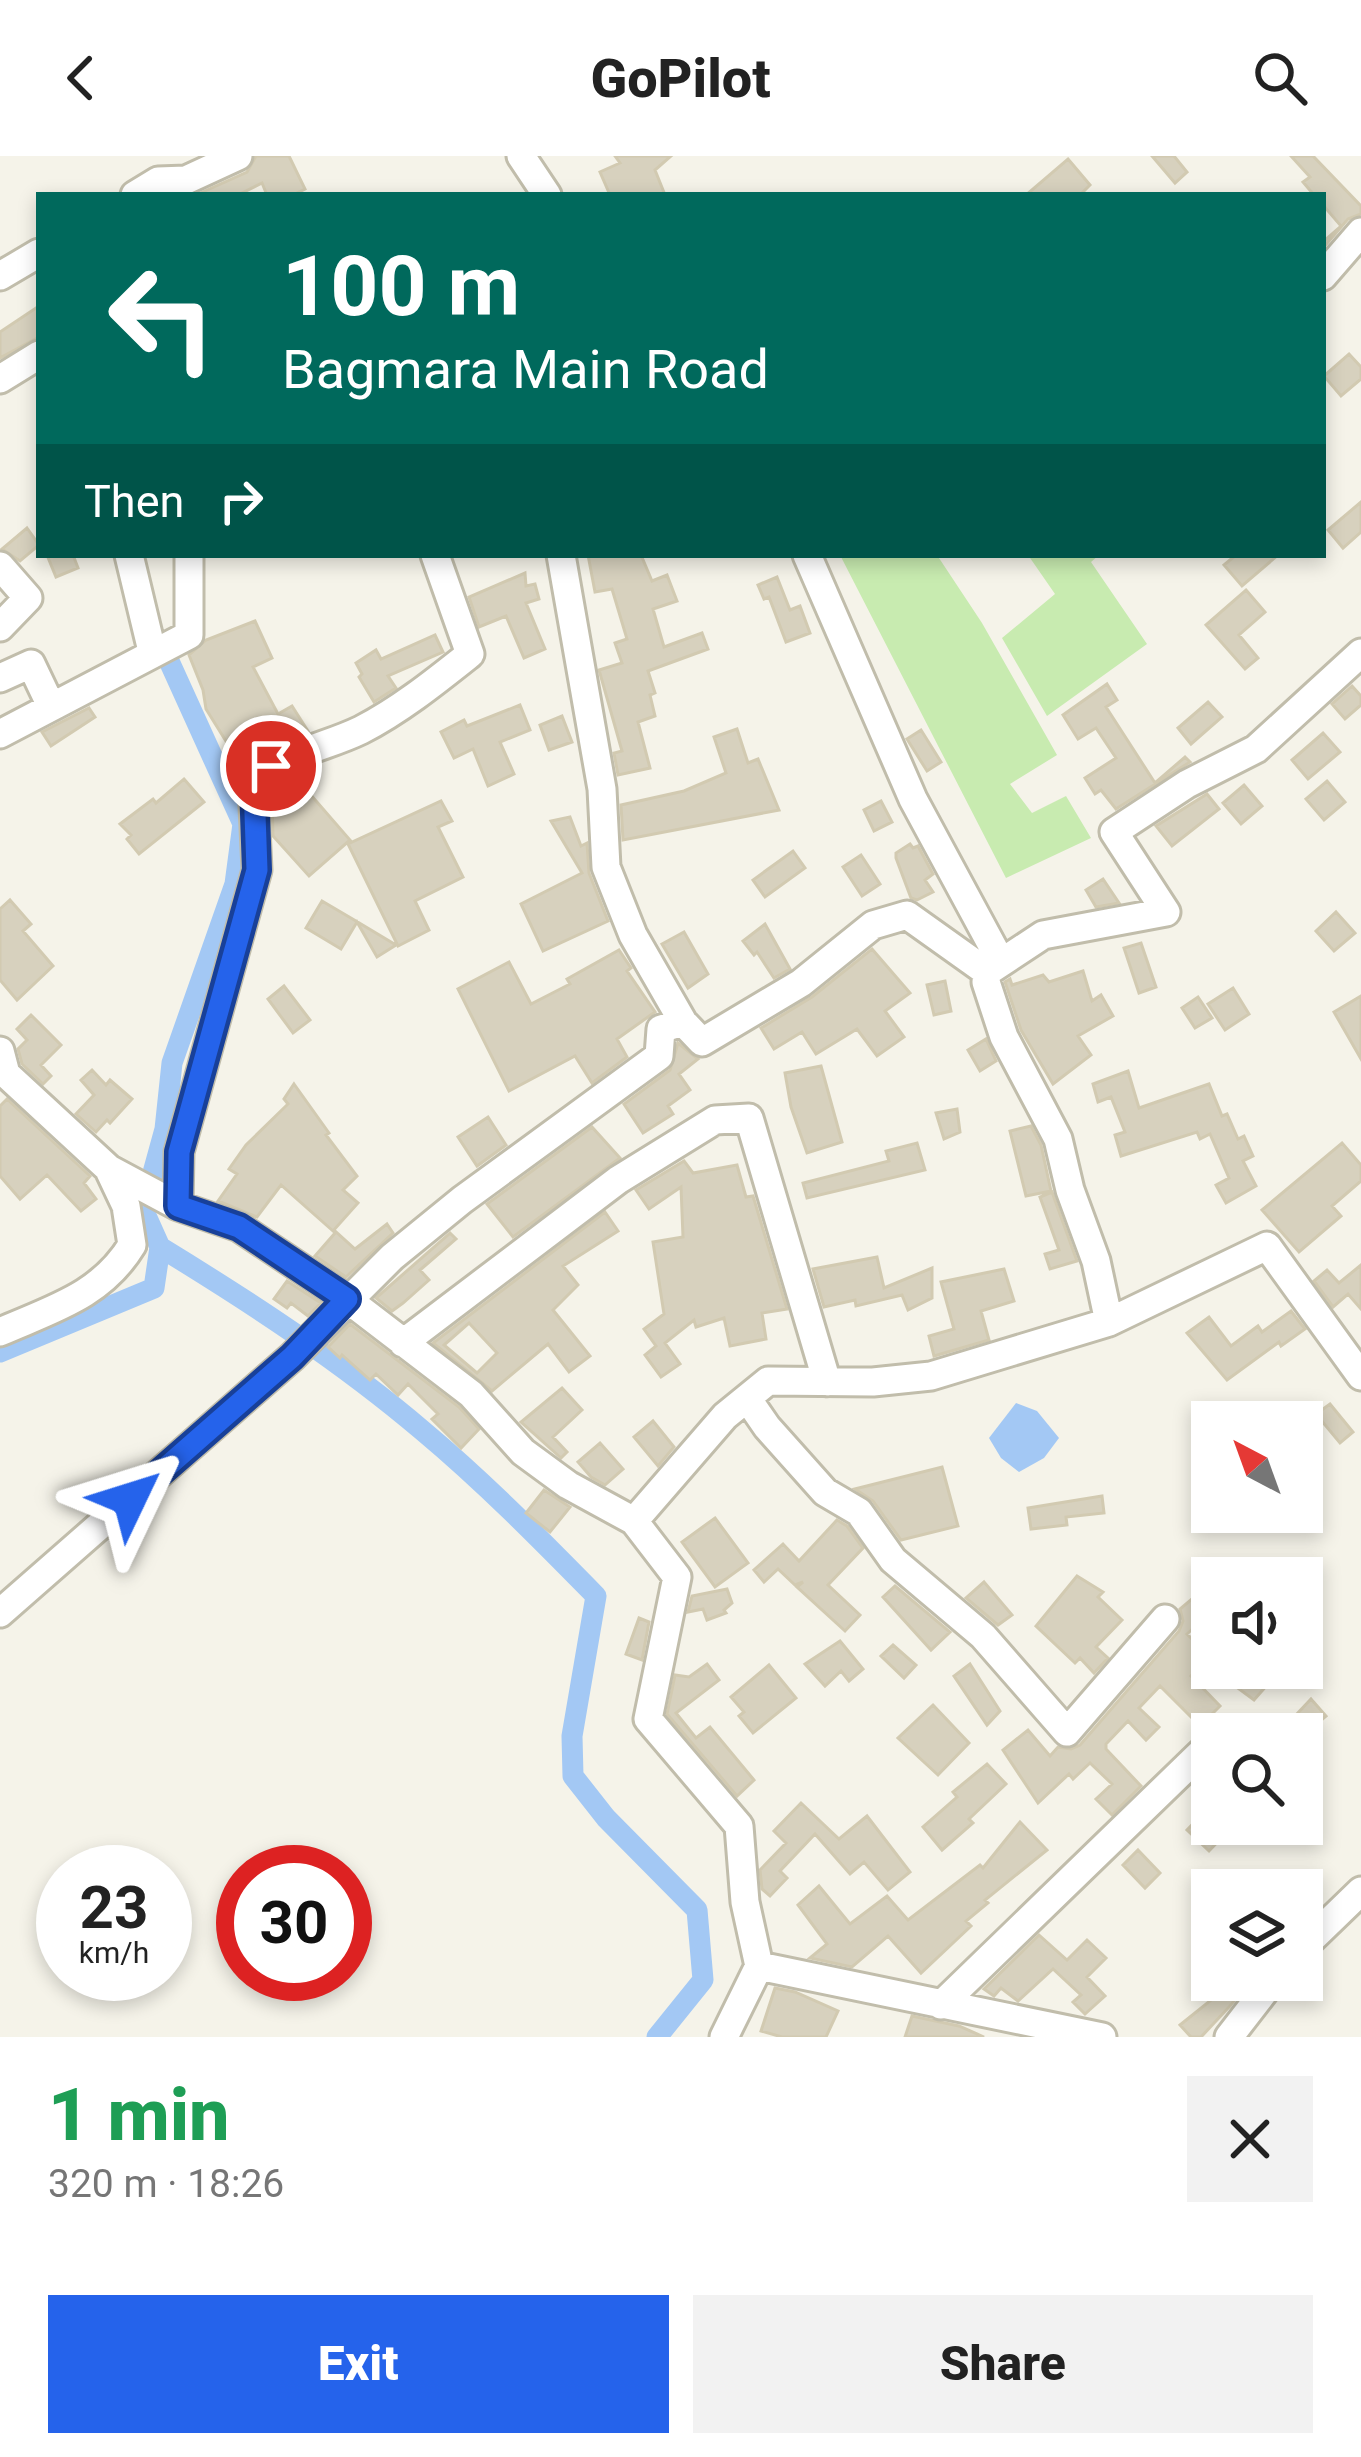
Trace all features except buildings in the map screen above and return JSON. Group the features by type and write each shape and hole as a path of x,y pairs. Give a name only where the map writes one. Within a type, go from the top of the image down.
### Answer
{"street":[{"path":"151,182 186,180 238,156"},
{"path":"521,156 545,192"},
{"path":"1326,273 1361,232"},
{"path":"0,276 36,255"},
{"path":"0,379 36,357"},
{"path":"130,558 152,651"},
{"path":"0,734 189,635 189,558"},
{"path":"173,1202 179,1152 257,870 254,786 271,766 378,719 470,654 437,558"},
{"path":"562,558 602,789 606,867 633,934 683,1022 702,1042 801,983 873,925 907,915 994,967"},
{"path":"808,558 994,967"},
{"path":"0,566 28,598 0,627"},
{"path":"1109,1322 1096,1261 1070,1190 1058,1139 1004,1037 986,982 994,967 1042,935 1166,912 1114,832 1187,784 1256,749 1361,653"},
{"path":"0,678 31,664 51,706"},
{"path":"0,1612 292,1357 347,1299 462,1200 658,1056 661,1029 683,1022"},
{"path":"0,1051 6,1074 117,1174 239,1227 347,1299 471,1394 523,1452 568,1485 634,1521 677,1577 648,1719 739,1826 746,1902 759,1966 724,2037"},
{"path":"403,1342 618,1180 715,1120 749,1118 827,1382"},
{"path":"0,1332 80,1297 116,1271 132,1245 117,1174"},
{"path":"634,1521 724,1416 768,1381 873,1382 931,1376 1109,1322 1267,1246 1361,1376"},
{"path":"747,1398 825,1492 860,1512 892,1560 983,1636 1067,1732 1165,1619"},
{"path":"941,2006 1191,1763"},
{"path":"1323,1928 1361,1891"},
{"path":"759,1966 1102,2037"},
{"path":"1229,2037 1257,2001"}],"green space":[{"path":"842,558 939,558 1057,755 1010,784 1032,813 1066,796 1091,838 1006,878"},
{"path":"1030,558 1096,558 1091,562 1147,644 1047,716 1002,638 1055,594"}],"water":[{"path":"1016,1403 1037,1411 1059,1438 1044,1458 1019,1472 1001,1458 989,1438"}],"waterway":[{"path":"0,1352 154,1288 160,1247 143,1209 165,1129 172,1063 235,884 243,824 169,661"},
{"path":"160,1247 295,1334 392,1406 446,1450 596,1596 572,1736 573,1776 606,1818 697,1910 703,1980 657,2037"}],"route":[{"path":"130,1499 292,1357 347,1299 239,1227 178,1206 179,1152 257,870 254,786 271,766"}]}
